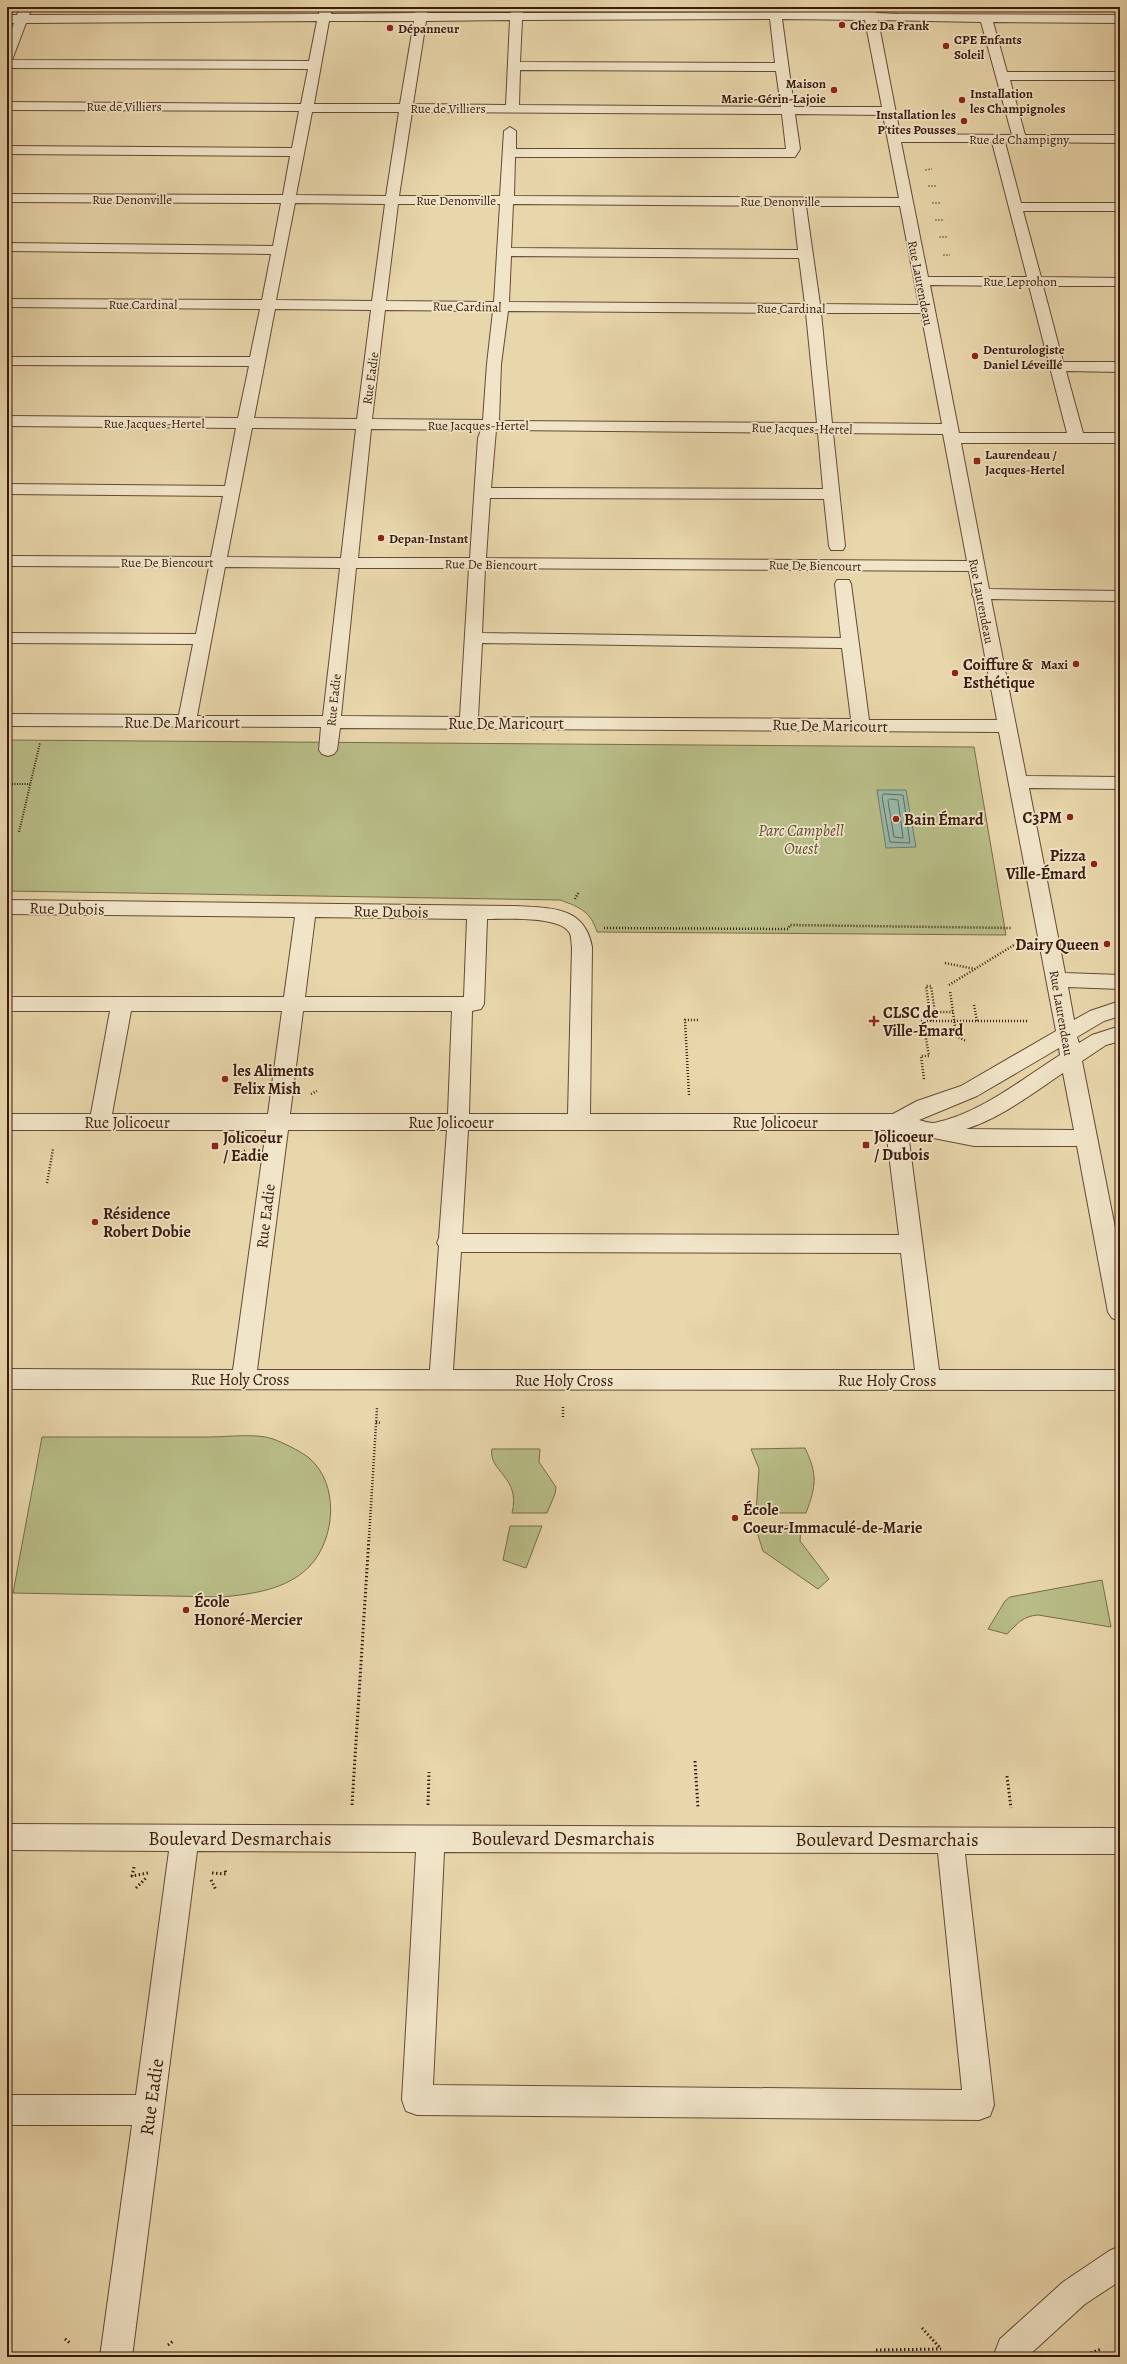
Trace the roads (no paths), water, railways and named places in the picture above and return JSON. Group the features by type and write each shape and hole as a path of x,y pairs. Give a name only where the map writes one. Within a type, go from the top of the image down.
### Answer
{"street":[{"path":"7,58 26,7"},
{"path":"7,19 325,13 775,11 964,13 986,18 1120,19"},
{"path":"509,153 790,154 793,149 775,11"},
{"name":"Rue Eadie","path":"328,750 364,424 392,199 421,12"},
{"path":"512,108 517,12"},
{"name":"Rue Laurendeau","path":"869,12 980,594 1056,980 1085,1138 1113,1238 1120,1312"},
{"path":"187,722 325,13"},
{"path":"986,18 1020,139"},
{"path":"7,64 316,65"},
{"path":"514,66 783,67"},
{"path":"1002,76 1120,76"},
{"name":"Rue de Villiers","path":"7,106 888,110"},
{"path":"469,722 486,438 493,414 494,364 500,307 510,132"},
{"name":"Rue de Champigny","path":"893,138 1120,139"},
{"path":"997,138 1076,438"},
{"path":"7,150 297,152"},
{"name":"Rue Denonville","path":"7,198 906,202"},
{"path":"799,202 812,308 837,546"},
{"path":"1015,207 1120,207"},
{"path":"7,248 279,250"},
{"path":"503,252 805,254"},
{"name":"Rue Leprohon","path":"921,281 1120,282"},
{"name":"Rue Cardinal","path":"7,303 926,309"},
{"path":"7,360 256,362"},
{"path":"1057,366 1120,367"},
{"name":"Rue Jacques-Hertel","path":"7,421 825,429 1076,438 1120,438"},
{"path":"7,489 232,491"},
{"path":"483,493 831,494"},
{"name":"Rue De Biencourt","path":"7,561 975,566"},
{"path":"843,584 860,726"},
{"path":"980,594 1119,598"},
{"path":"7,638 204,639"},
{"path":"473,638 850,643"},
{"name":"Rue De Maricourt","path":"7,720 1006,726"},
{"path":"1018,782 1120,783"},
{"name":"Rue Dubois","path":"7,907 477,912 541,914 565,918 578,928 582,947 579,1122"},
{"name":"Rue Eadie","path":"244,1379 306,910"},
{"path":"7,1004 474,1004 477,912"},
{"path":"1056,980 1120,982"},
{"path":"100,1122 122,1004"},
{"path":"441,1379 448,1243 457,1122 462,1004"},
{"name":"Rue Jolicoeur","path":"896,1122 925,1107 969,1091 1097,1016 1120,1008"},
{"name":"Rue Jolicoeur","path":"932,1131 971,1120 1099,1040 1120,1033"},
{"name":"Rue Jolicoeur","path":"7,1122 896,1122 932,1131 974,1138 1085,1138"},
{"path":"896,1122 928,1380"},
{"path":"448,1243 911,1244"},
{"name":"Rue Holy Cross","path":"7,1379 1120,1380"},
{"name":"Boulevard Desmarchais","path":"7,1837 431,1837 1120,1841"},
{"path":"431,1837 417,2100 979,2105 950,1840"},
{"name":"Rue Eadie","path":"116,2357 186,1838"},
{"path":"7,2110 149,2110"},
{"path":"1009,2357 1011,2350 1074,2293 1120,2262"}],"water":[{"name":"Bain Émard","path":"877,790 906,790 916,847 886,848"}],"place":[{"name":"Chez Da Frank","path":"842,25"},
{"name":"Dépanneur","path":"390,28"},
{"name":"CPE Enfants Soleil","path":"946,46"},
{"name":"Maison Marie-Gérin-Lajoie","path":"834,90"},
{"name":"Installation les Champignoles","path":"962,100"},
{"name":"Installation les P'tites Pousses","path":"964,121"},
{"name":"Denturologiste Daniel Léveillé","path":"975,356"},
{"name":"Laurendeau / Jacques-Hertel","path":"977,461"},
{"name":"Depan-Instant","path":"381,538"},
{"name":"Maxi","path":"1076,664"},
{"name":"Coiffure & Esthétique","path":"955,673"},
{"name":"C3PM","path":"1070,817"},
{"name":"Bain Émard","path":"896,819"},
{"name":"Pizza Ville-Émard","path":"1094,864"},
{"name":"Dairy Queen","path":"1107,944"},
{"name":"CLSC de Ville-Émard","path":"874,1021"},
{"name":"les Aliments Felix Mish","path":"225,1079"},
{"name":"Jolicoeur / Dubois","path":"866,1145"},
{"name":"Jolicoeur / Eadie","path":"215,1146"},
{"name":"Résidence Robert Dobie","path":"95,1222"},
{"name":"École Coeur-Immaculé-de-Marie","path":"735,1518"},
{"name":"École Honoré-Mercier","path":"186,1610"}],"park label":[{"name":"Parc Campbell Ouest","path":"801,839"}]}
